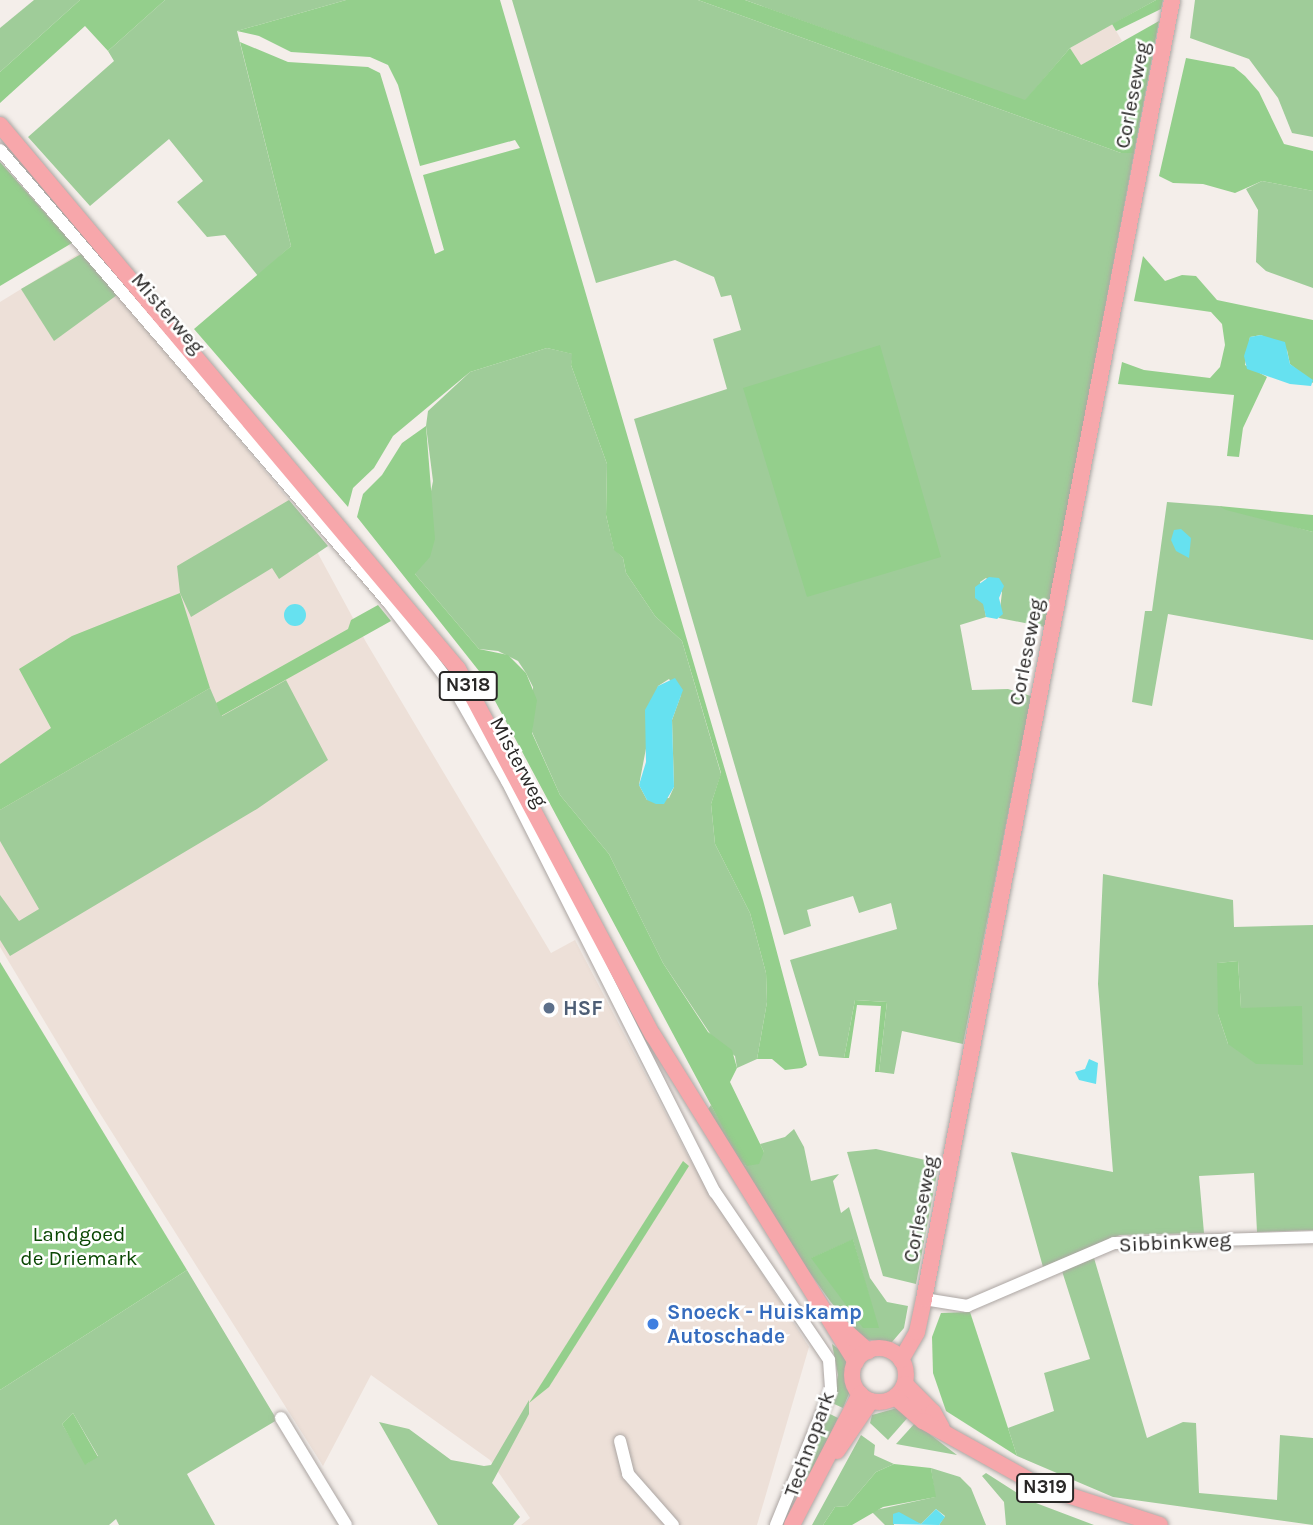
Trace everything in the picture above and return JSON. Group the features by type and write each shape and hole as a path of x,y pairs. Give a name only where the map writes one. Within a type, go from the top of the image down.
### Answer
{"main road":[{"name":"Corleseweg","path":"896,1356 923,1306 1172,0"},
{"name":"Misterweg","path":"0,125 367,555 458,669 653,1035 831,1318 862,1356"},
{"path":"792,1525 865,1397 900,1391 896,1356 862,1356 853,1378 865,1397"},
{"name":"N319","path":"900,1391 933,1412 942,1428 1040,1486 1160,1525"}],"street":[{"name":"Misterweg","path":"0,150 340,544 455,690 507,781 715,1192 829,1360"},
{"name":"Sibbinkweg","path":"923,1306 967,1306 1114,1243 1313,1237"},
{"name":"Technopark","path":"776,1525 831,1390 829,1360"},
{"path":"281,1418 346,1525"},
{"path":"620,1441 628,1474 673,1525"}],"shaded area":[{"path":"1112,24 1122,41 1080,66 1070,48"},
{"path":"83,251 289,500 366,642 551,953 575,940 689,1158 809,1347 757,1525 521,1525 530,1518 490,1460 371,1375 323,1466 94,1104 0,947 0,302"}],"green space":[{"path":"34,0 80,0 0,72 0,28"},
{"path":"80,0 165,0 108,51 85,26 0,103 0,72"},
{"path":"165,0 346,0 237,31 291,246 258,276 225,235 207,237 177,202 203,181 169,139 90,206 28,137 114,61 108,51"},
{"path":"346,0 500,0 763,900 807,1065 802,1068 785,1070 772,1059 757,1059 767,1002 766,973 750,913 715,844 711,804 721,773 682,641 655,616 626,573 623,558 614,550 606,515 607,464 571,365 572,354 547,348 470,372 393,436 374,468 353,488 348,507 194,329 291,246 240,42 288,62 368,67 380,73 435,254 444,250 423,175 520,148 515,140 420,166 398,85 388,65 370,57 291,52 259,36 237,31"},
{"path":"512,0 698,0 1121,153 1134,153 1045,627 999,618 1002,592 986,578 980,582 986,617 960,625 972,690 1008,689 1031,696 963,1044 902,1031 894,1074 879,1072 887,1002 855,1000 844,1058 819,1056 790,960 897,929 891,903 859,913 853,896 807,910 811,926 784,935 634,419 727,389 713,339 741,330 731,295 721,297 714,277 675,260 596,283"},
{"path":"698,0 745,0 1025,100 1070,48 1081,65 1159,21 1134,153 1121,153"},
{"path":"745,0 1156,0 1070,48 1025,101"},
{"path":"1156,0 1163,0 1161,9 1116,31 1112,24"},
{"path":"1195,0 1313,0 1313,137 1292,133 1278,98 1249,59 1190,38"},
{"path":"1186,58 1234,67 1245,76 1259,92 1284,144 1313,151 1313,191 1262,181 1235,193 1203,184 1173,183 1159,176"},
{"path":"0,162 72,243 0,286"},
{"path":"1262,181 1313,191 1313,288 1266,271 1256,262 1258,210 1246,189"},
{"path":"81,254 117,295 54,341 21,289"},
{"path":"1143,256 1165,281 1182,275 1196,276 1217,300 1313,320 1313,383 1290,364 1287,350 1261,335 1250,337 1245,365 1267,377 1243,428 1239,457 1227,456 1234,395 1118,384 1122,362 1144,370 1210,378 1220,367 1225,345 1222,324 1211,312 1134,301"},
{"path":"880,345 941,557 807,597 743,388"},
{"path":"547,348 573,354 571,365 607,464 606,515 614,549 623,558 626,573 655,616 682,641 721,774 711,804 715,844 750,913 766,973 767,1002 757,1059 737,1068 735,1056 715,1041 663,963 609,854 560,795 532,732 533,687 526,673 518,661 498,651 479,649 415,574 433,481 426,426 428,411 470,372","holes":["669,679 681,695 672,720 674,787 669,798 647,800 639,785 658,686"]},
{"path":"426,426 435,539 430,557 415,574 479,649 508,655 526,673 537,700 532,733 560,795 609,854 663,963 708,1032 732,1050 737,1068 730,1082 764,1152 759,1164 746,1166 735,1150 479,671 357,517 363,494 382,475 402,443"},
{"path":"289,500 328,546 279,579 272,568 191,617 180,593 177,566"},
{"path":"1167,502 1219,506 1313,532 1313,640 1168,614 1152,706 1132,702 1145,611 1152,611"},
{"path":"1219,506 1313,515 1313,532 1226,510"},
{"path":"180,593 210,688 0,810 0,764 51,728 19,669 72,636"},
{"path":"378,605 391,621 221,716 216,703 348,629 351,620"},
{"path":"286,680 328,760 257,809 10,956 0,940 0,895 19,921 39,909 0,841 0,810 210,688 222,716"},
{"path":"1103,874 1233,900 1234,927 1313,925 1313,1230 1257,1232 1254,1173 1199,1176 1204,1233 1120,1235 1043,1267 1011,1152 1113,1172 1098,984","holes":["1238,961 1241,1008 1228,1044 1218,1014 1218,963"]},
{"path":"1238,961 1241,1008 1302,1006 1303,1065 1256,1064 1228,1044 1218,1014 1217,963"},
{"name":"Landgoed de Driemark","path":"0,962 187,1270 0,1390"},
{"path":"855,1000 887,1002 879,1072 875,1072 881,1006 857,1005 849,1058 844,1058"},
{"path":"711,1105 746,1166 764,1152 760,1144 785,1137 794,1129 804,1147 811,1181 839,1174 833,1181 841,1213 849,1207 870,1278 887,1302 908,1306 904,1328 892,1342 861,1339 830,1301 775,1224 706,1112","holes":["853,1240 878,1328 812,1258"]},
{"path":"876,1149 939,1163 916,1284 883,1276 847,1152"},
{"path":"683,1161 689,1166 549,1387 529,1403"},
{"path":"853,1239 879,1328 863,1328 811,1258"},
{"path":"1094,1258 1147,1438 1183,1422 1196,1423 1199,1493 1277,1500 1280,1435 1313,1438 1313,1525 1113,1497 1017,1456 1008,1428 1054,1411 1044,1373 1090,1359 1062,1271"},
{"path":"187,1270 277,1420 187,1474 215,1525 119,1525 116,1519 109,1525 0,1525 0,1390","holes":["73,1413 98,1456 86,1464 62,1424"]},
{"path":"970,1312 1017,1456 946,1411 933,1373 932,1337 941,1313"},
{"path":"832,1344 846,1355 849,1365 851,1389 843,1408 832,1403 838,1375"},
{"path":"529,1400 529,1414 492,1483 520,1517 513,1525 438,1525 379,1422 409,1429 451,1460 491,1465"},
{"path":"897,1408 910,1415 888,1440 870,1423 872,1415"},
{"path":"73,1413 98,1457 85,1465 62,1424"},
{"path":"828,1413 838,1418 797,1503 808,1457"},
{"path":"915,1423 957,1455 896,1444"},
{"path":"861,1435 875,1445 874,1455 894,1464 876,1472 847,1506 835,1507 823,1525 812,1525"},
{"path":"894,1464 931,1468 936,1497 883,1507 852,1525 823,1525 835,1507 847,1506 876,1472"},
{"path":"931,1468 960,1477 971,1488 986,1525 939,1525 945,1516 936,1509 921,1524 893,1514 894,1525 885,1525 871,1511 935,1497"},
{"path":"986,1473 1028,1500 1094,1525 1006,1525 1004,1502 982,1476"}],"water":[{"path":"1261,335 1285,342 1290,364 1313,380 1311,386 1290,384 1247,369 1244,356 1250,337"},
{"path":"1181,529 1191,538 1189,558 1176,551 1171,540 1174,530"},
{"path":"989,577 999,578 1004,586 999,598 1003,614 997,619 986,617 983,604 975,598 975,587"},
{"path":"295,604 303,607 306,615 303,623 295,626 287,623 284,615 287,607"},
{"path":"675,678 683,690 672,720 674,787 664,804 656,804 647,800 639,785 646,762 645,710 658,686"},
{"path":"1089,1059 1098,1063 1096,1084 1079,1080 1075,1072 1085,1069"},
{"path":"936,1509 945,1517 939,1525 893,1524 893,1514 899,1512 921,1524"}],"place":[{"name":"HSF","path":"549,1008"},
{"name":"Snoeck - Huiskamp Autoschade","path":"653,1324"}]}
